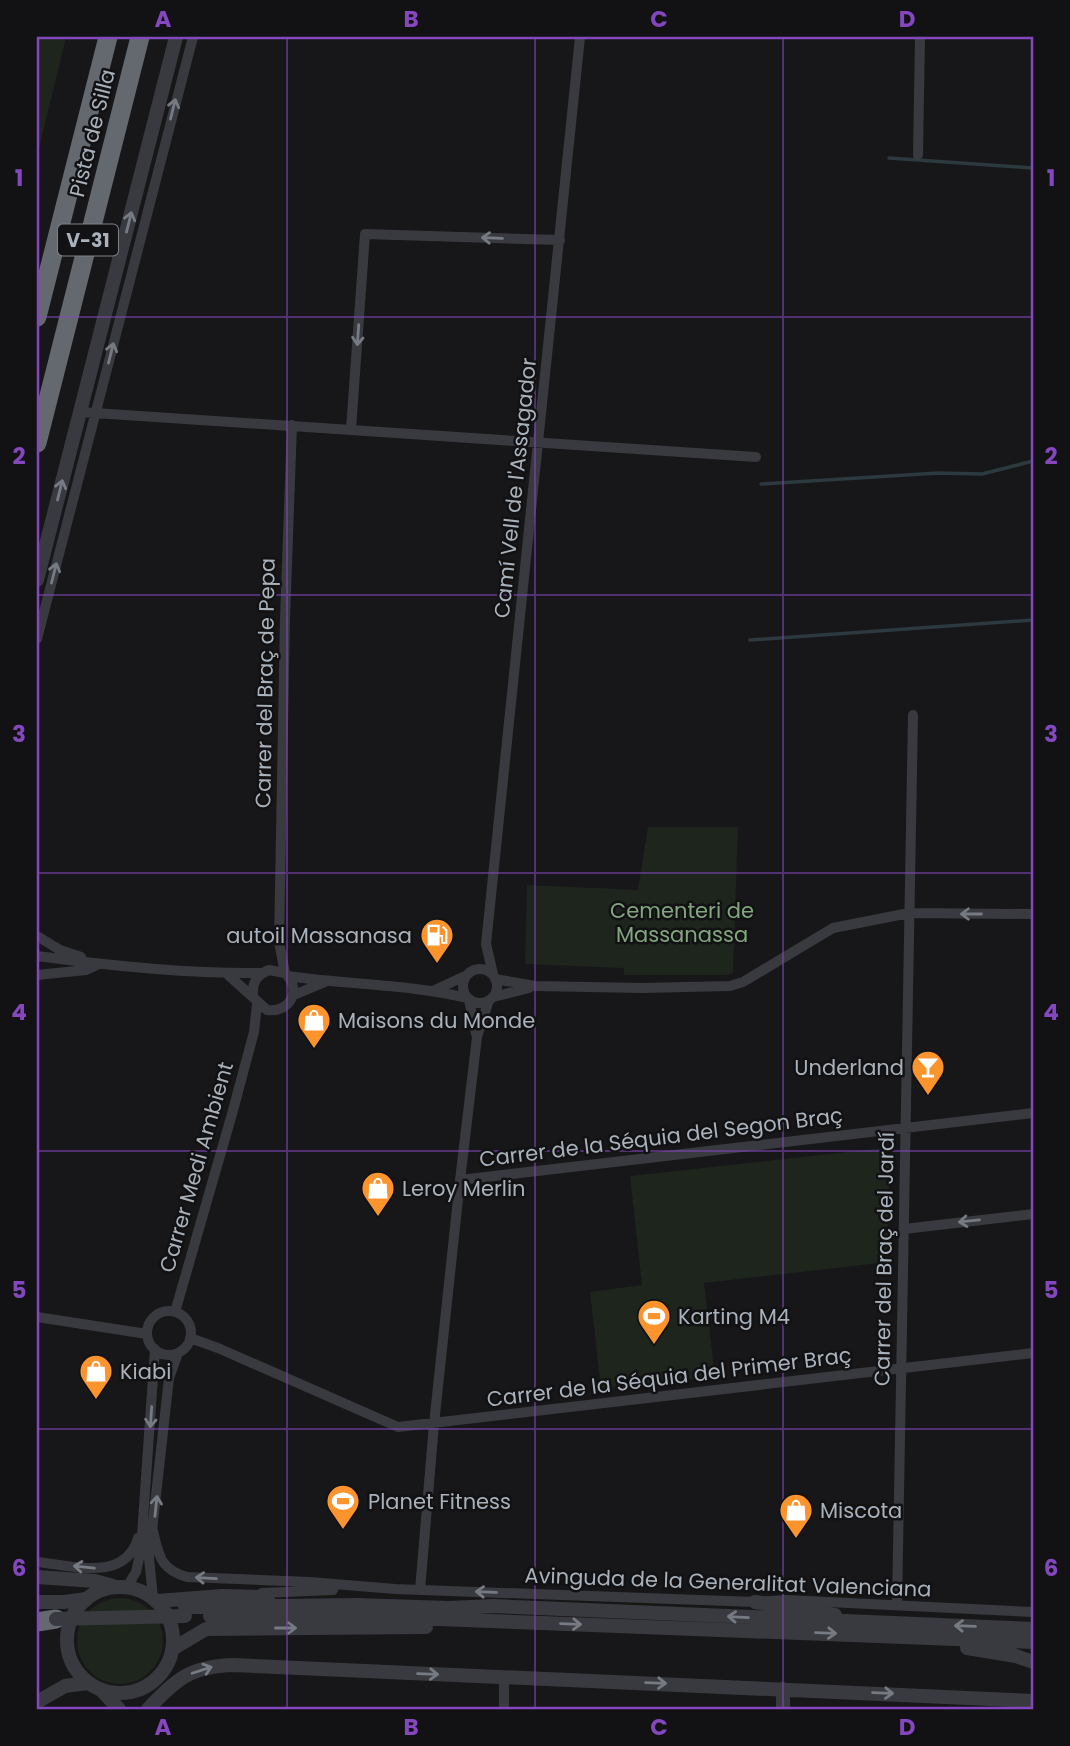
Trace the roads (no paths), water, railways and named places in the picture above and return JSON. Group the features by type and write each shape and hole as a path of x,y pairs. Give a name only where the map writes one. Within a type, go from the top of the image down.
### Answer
{"highway":[{"name":"Pista de Silla","path":"37,317 108,37"},
{"name":"Pista de Silla","path":"37,443 140,37"}],"street":[{"path":"37,580 80,412 149,174 160,131 176,37"},
{"path":"183,37 187,54"},
{"path":"37,639 95,413 154,153 192,37"},
{"name":"Camí Vell de l'Assagador","path":"494,976 486,944 580,37"},
{"path":"918,155 919,37"},
{"path":"351,429 365,234 560,240"},
{"path":"80,412 756,457"},
{"name":"Carrer del Braç de Pepa","path":"287,974 279,942 285,619 292,425"},
{"name":"Carrer del Braç del Jardí","path":"897,1605 912,715"},
{"path":"435,990 469,973 484,969 494,976 535,986 730,986 743,982 833,928 909,913 1033,914"},
{"path":"37,936 60,950 100,964"},
{"name":"Carrer del Braç de Pepa","path":"265,972 279,942"},
{"name":"Camí Vell de l'Assagador","path":"469,973 486,944"},
{"path":"37,956 226,974 287,974 325,982 435,990 479,1003 535,986"},
{"path":"37,975 86,970 100,964"},
{"path":"255,1000 253,988 256,979 265,972"},
{"path":"469,973 462,987 468,999 477,1037"},
{"path":"226,974 267,1010 274,1011 286,1007 294,995 325,982"},
{"path":"287,974 293,985 294,995"},
{"path":"421,1590 434,1424 477,1037 497,988 494,976"},
{"name":"Carrer Medi Ambient","path":"174,1312 254,1032 255,1000"},
{"name":"Carrer Medi Ambient","path":"254,1032 274,1011"},
{"name":"Carrer de la Séquia del Segon Braç","path":"460,1180 1033,1113"},
{"path":"904,1229 1033,1214"},
{"path":"164,1312 174,1312 188,1322 190,1338 184,1349 178,1353 167,1354 155,1349 150,1343 149,1324 164,1312"},
{"path":"37,1317 148,1334"},
{"name":"Carrer de la Séquia del Primer Braç","path":"190,1338 398,1427 1033,1353"},
{"path":"37,1602 64,1602 87,1598 102,1590 122,1587 136,1572 144,1515 155,1349"},
{"path":"155,1599 149,1558 169,1378 178,1353"},
{"path":"37,1562 114,1567 130,1556 144,1515"},
{"path":"153,1531 160,1559 174,1573 187,1577 395,1589"},
{"path":"41,1576 95,1581 141,1591 155,1599 167,1614 173,1631 174,1648 170,1661 154,1682 145,1709"},
{"path":"155,1599 395,1589"},
{"name":"Avinguda de la Generalitat Valenciana","path":"395,1589 755,1602 787,1600 1033,1612"},
{"path":"222,1596 394,1599 493,1614"},
{"path":"87,1598 76,1610 69,1625 67,1641 73,1664 88,1683 102,1691 115,1694 129,1693 154,1682"},
{"path":"755,1602 819,1610 911,1645 982,1649 1033,1662"},
{"path":"37,1610 46,1617 185,1611 359,1616 493,1614 864,1628 1033,1629"},
{"path":"174,1648 206,1629 433,1627 493,1614"},
{"path":"864,1628 1033,1642"},
{"path":"145,1709 171,1684 195,1671 214,1666 1033,1701"},
{"path":"504,1677 504,1709"},
{"path":"37,1703 65,1686 88,1683"},
{"path":"783,1689 783,1709"},
{"path":"102,1691 119,1709"}],"waterway":[{"path":"889,158 1033,168"},
{"path":"761,484 938,473 982,474 1033,461"},
{"path":"750,640 1033,620"}],"place":[{"name":"autoil Massanasa","path":"437,965"},
{"name":"Maisons du Monde","path":"314,1050"},
{"name":"Underland","path":"928,1097"},
{"name":"Leroy Merlin","path":"378,1218"},
{"name":"Karting M4","path":"654,1346"},
{"name":"Kiabi","path":"96,1401"},
{"name":"Planet Fitness","path":"343,1531"},
{"name":"Miscota","path":"796,1540"}],"park label":[{"name":"Cementeri de Massanassa","path":"682,922"}]}
